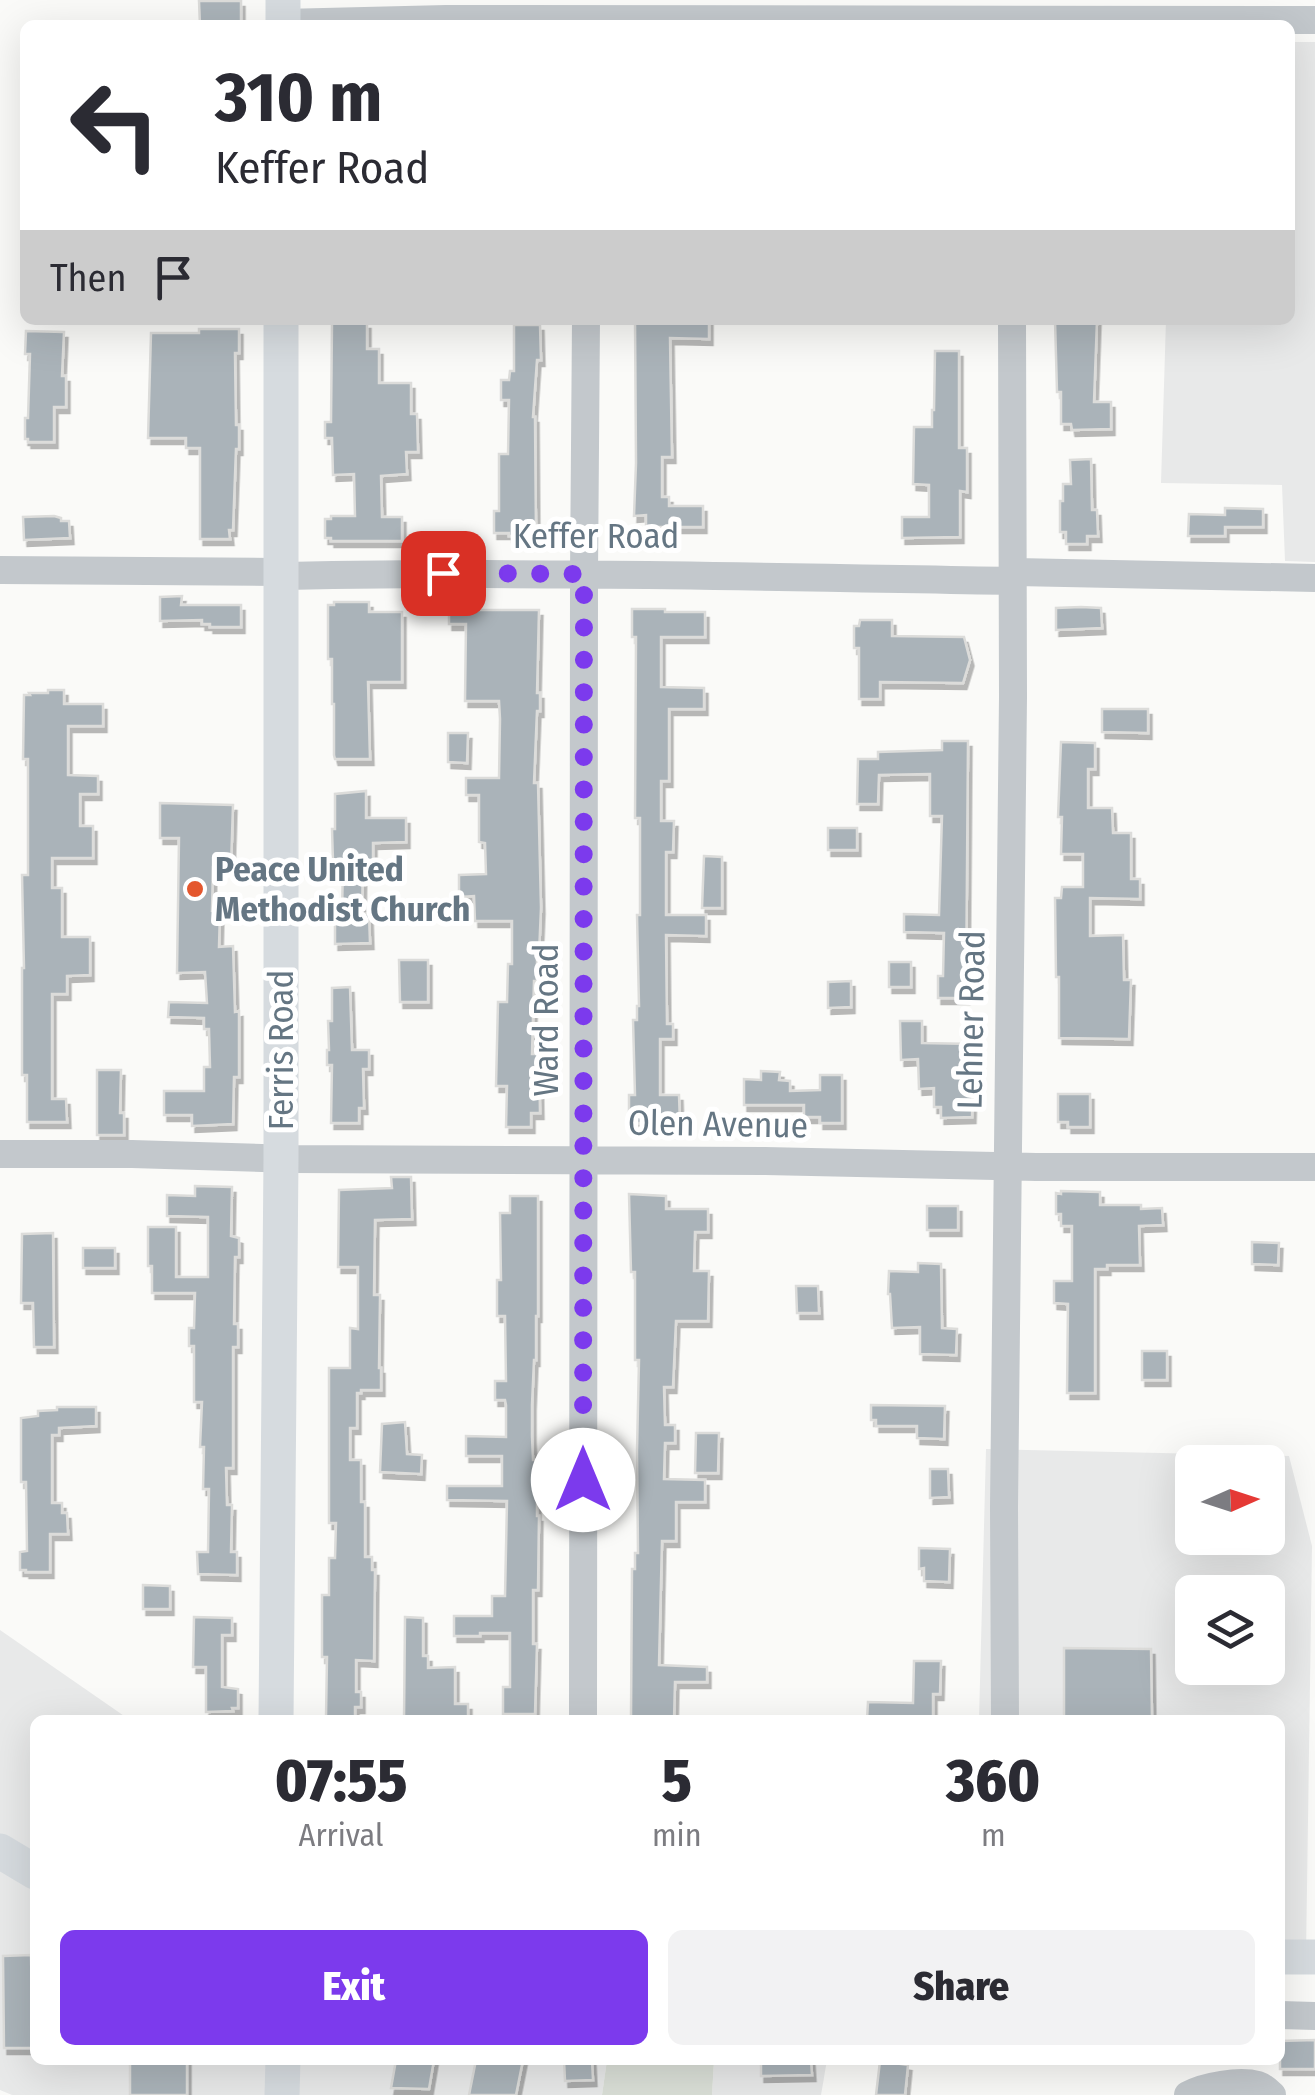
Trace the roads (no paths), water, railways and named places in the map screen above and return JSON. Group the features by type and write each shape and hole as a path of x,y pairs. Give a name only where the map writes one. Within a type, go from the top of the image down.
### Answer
{"main road":[{"name":"Ferris Road","path":"276,1715 281,325"},
{"path":"0,1851 30,1869"},
{"path":"1285,1956 1315,1958"},
{"path":"282,2065 282,2095"}],"street":[{"path":"283,16 446,19 1012,15 1315,20"},
{"name":"Ward Road","path":"582,1715 586,325"},
{"name":"Lehner Road","path":"1005,1715 1012,325"},
{"name":"Keffer Road","path":"0,570 185,570 286,576 476,572 1315,578"},
{"name":"Olen Avenue","path":"0,1154 1315,1167"},
{"path":"1285,2015 1315,2016"},
{"path":"1188,2095 1234,2072 1272,2095"}],"place":[{"name":"Peace United Methodist Church","path":"195,889"}]}
